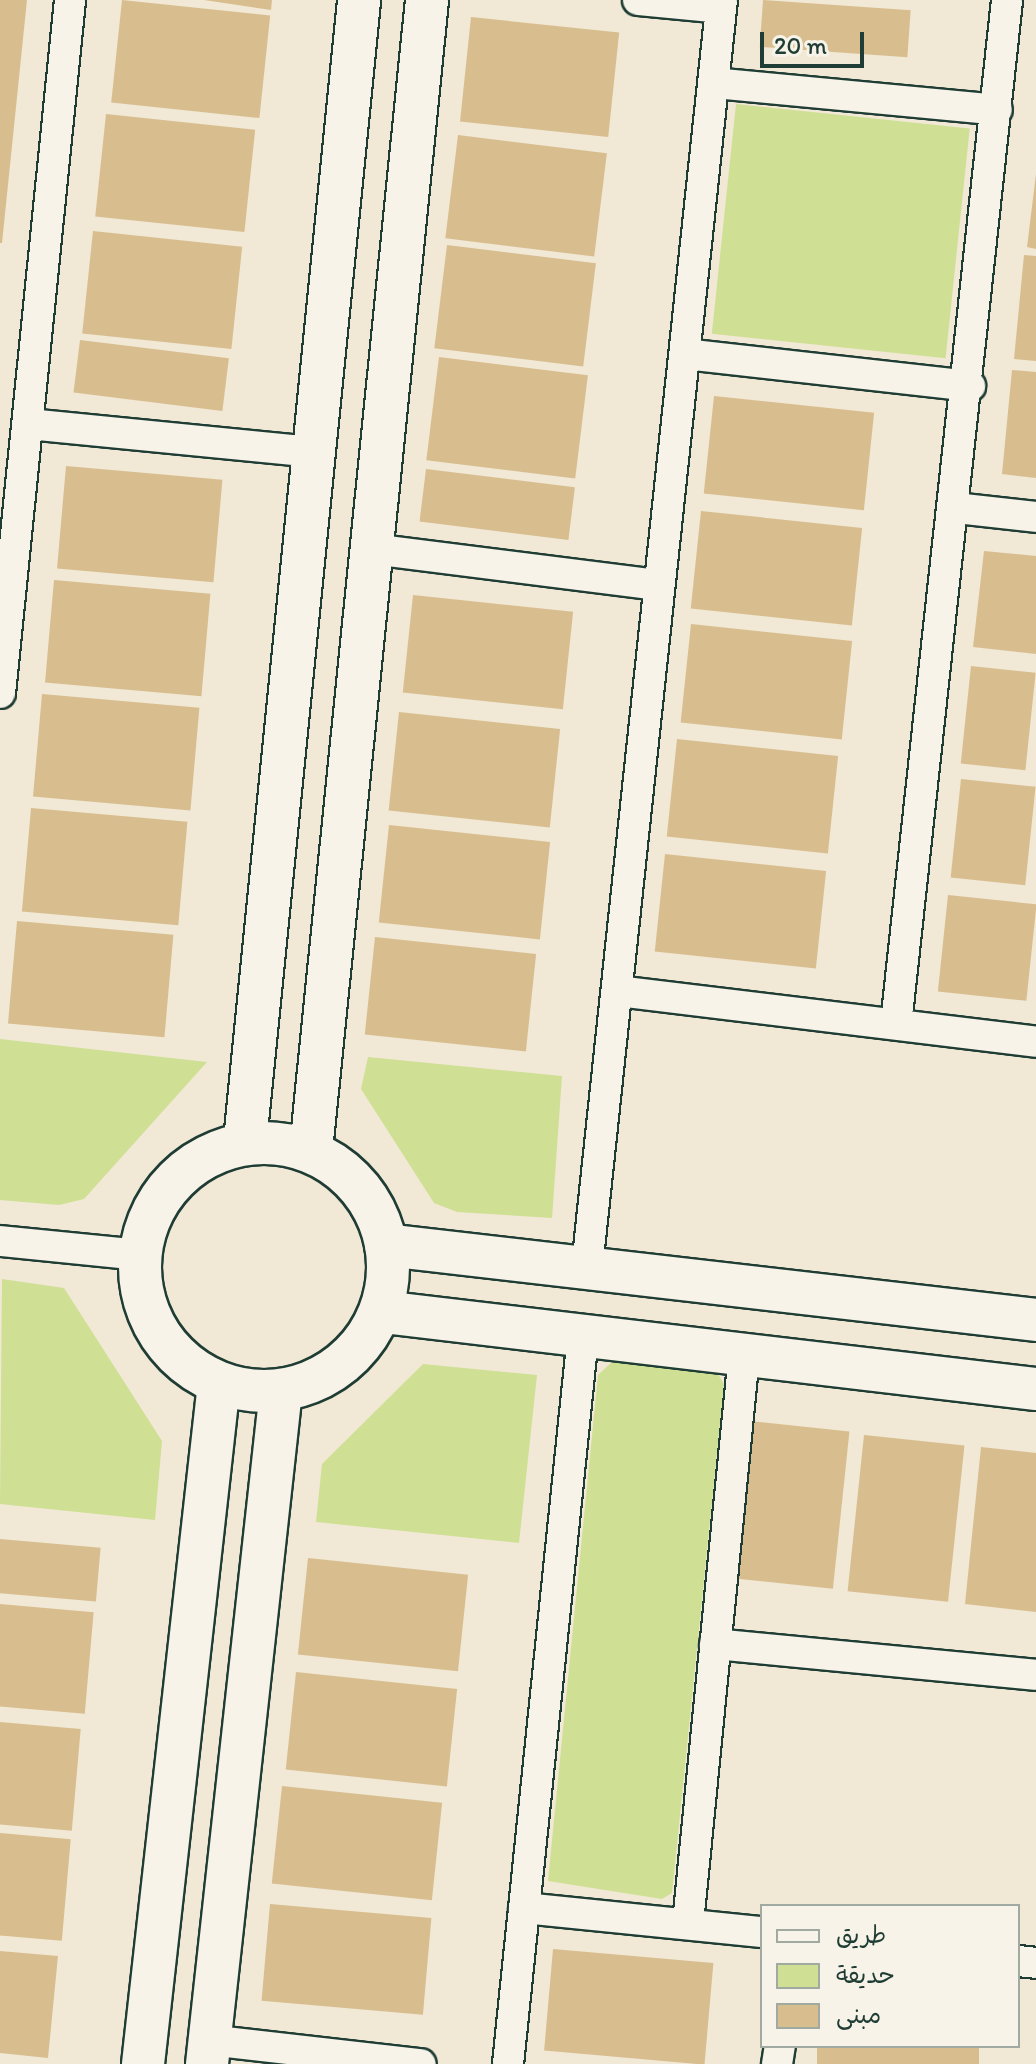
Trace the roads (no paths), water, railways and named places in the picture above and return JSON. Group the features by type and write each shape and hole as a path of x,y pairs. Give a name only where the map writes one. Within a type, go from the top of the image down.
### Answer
{"street":[{"path":"0,693 8,536 28,424 70,0"},
{"path":"245,1141 359,0"},
{"path":"311,1150 427,0"},
{"path":"587,1267 722,4 638,0"},
{"path":"896,1024 970,386 1007,0"},
{"path":"714,83 997,110"},
{"path":"685,354 970,386"},
{"path":"28,424 315,452"},
{"path":"956,508 1036,517"},
{"path":"372,549 658,585"},
{"path":"617,991 1036,1042"},
{"path":"245,1141 311,1150 358,1186 386,1245 383,1312 332,1372 281,1391 219,1383 168,1346 141,1287 140,1255 157,1205 183,1172 245,1141"},
{"path":"0,1241 140,1255"},
{"path":"386,1245 1036,1320"},
{"path":"383,1312 1036,1389"},
{"path":"508,2064 583,1336"},
{"path":"688,1923 744,1355"},
{"path":"143,2064 219,1383"},
{"path":"281,1391 208,2052 421,2064"},
{"path":"715,1644 1036,1675"},
{"path":"524,1908 760,1932"}]}
